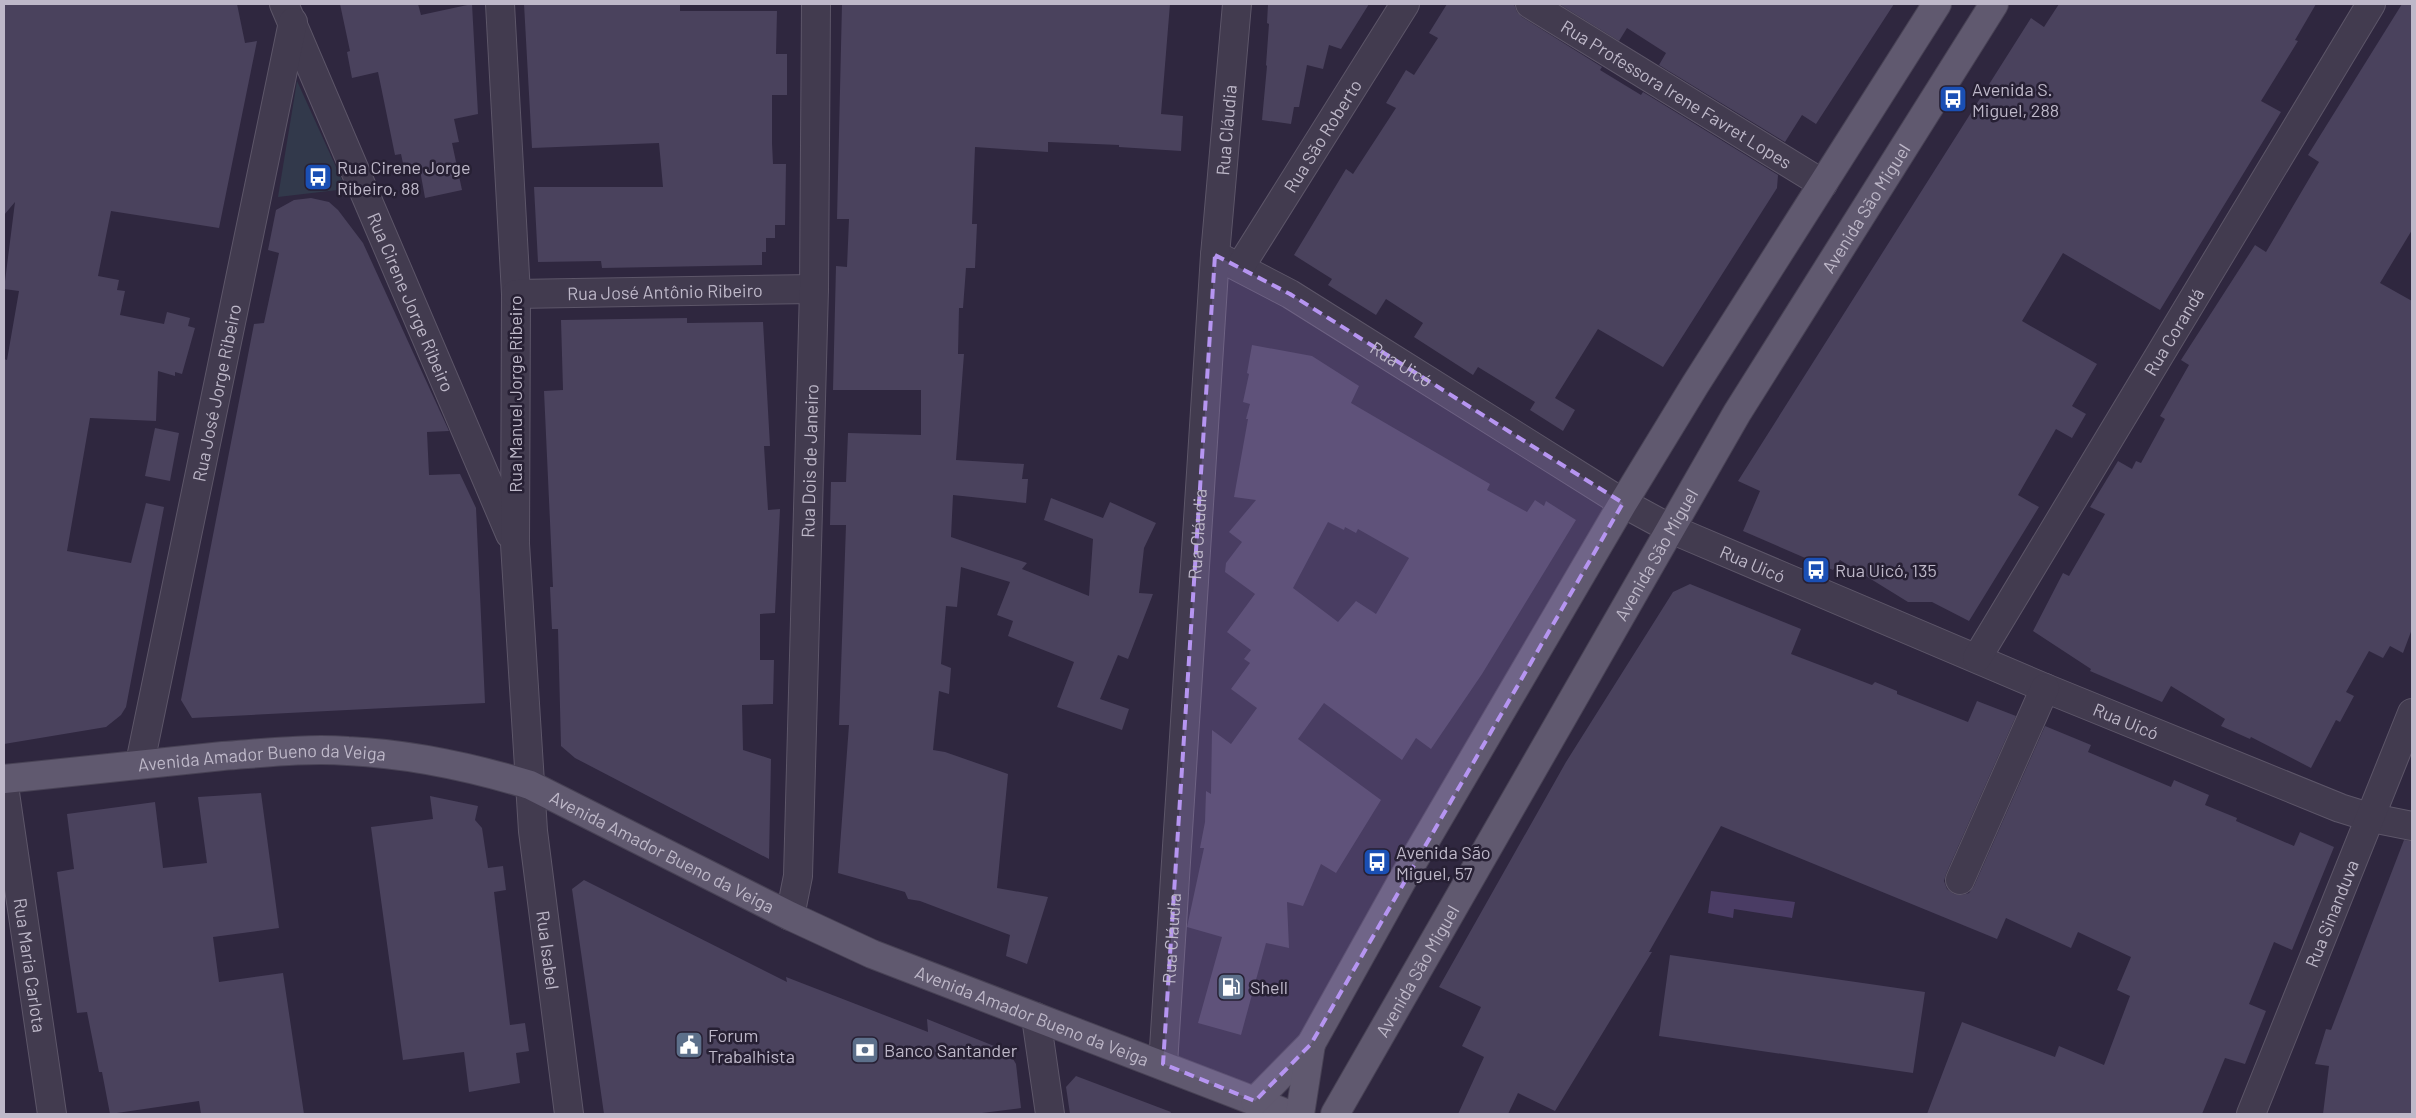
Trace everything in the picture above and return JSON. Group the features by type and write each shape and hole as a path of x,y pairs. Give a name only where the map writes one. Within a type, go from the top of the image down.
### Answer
{"main road":[{"path":"1256,1101 1311,1044 1408,868 1623,503 1700,376 1938,4"},
{"name":"Avenida São Miguel","path":"1335,1114 1737,413 1994,4"},
{"name":"Avenida Amador Bueno da Veiga","path":"4,779 140,763 295,750 347,750 410,757 489,772 530,784 790,916 872,954 1288,1114"},
{"path":"1300,1114 1311,1044"}],"street":[{"name":"Rua Manuel Jorge Ribeiro","path":"500,4 516,294 515,544 530,784"},
{"name":"Rua Dois de Janeiro","path":"790,916 798,876 814,289 816,4"},
{"name":"Rua Cláudia","path":"1162,1064 1215,255 1237,4"},
{"name":"Rua São Roberto","path":"1240,267 1405,4"},
{"name":"Rua Professora Irene Favret Lopes","path":"1530,4 1823,184"},
{"name":"Rua Corandá","path":"1977,658 2371,4"},
{"name":"Rua Cirene Jorge Ribeiro","path":"288,13 515,544"},
{"name":"Rua José Jorge Ribeiro","path":"140,763 288,13"},
{"name":"Rua Uicó","path":"1215,255 1290,294 1623,503 1671,529 2045,688 2340,808 2372,818 2412,826"},
{"name":"Rua José Antônio Ribeiro","path":"516,294 814,289"},
{"path":"1960,880 2045,688"},
{"name":"Rua Sinanduva","path":"2251,1114 2372,818 2412,713"},
{"name":"Rua Isabel","path":"530,784 533,831 569,1114"},
{"name":"Rua Maria Carlota","path":"4,786 52,1114"},
{"path":"1036,1017 1050,1114"}],"highlighted area":[{"path":"1215,255 1290,294 1623,503 1311,1044 1255,1101 1163,1064"}],"shaded area":[{"path":"297,81 346,189 278,197"},
{"path":"1711,891 1795,902 1792,918 1734,909 1733,918 1708,913"}],"building":[{"path":"4,4 237,4 245,43 257,41 219,228 111,211 98,276 119,280 117,290 125,291 120,315 164,324 167,312 190,318 188,326 195,328 182,374 175,372 175,376 158,371 156,421 90,418 67,551 131,563 146,503 164,507 126,707 121,715 106,727 4,744 4,359 7,360 19,291 4,289 15,202 4,215"},
{"path":"340,4 418,4 421,15 472,4 478,114 454,119 459,142 452,143 462,190 425,198 420,170 405,173 401,154 395,155 378,72 352,78 347,52 350,51"},
{"path":"524,4 680,4 680,11 777,11 776,54 787,54 787,95 772,95 772,143 773,164 786,164 785,225 775,225 775,238 766,238 766,252 762,252 762,265 602,268 601,261 538,262 534,187 663,187 659,143 532,148"},
{"path":"842,4 1170,4 1161,114 1183,116 1181,151 1119,147 1119,145 1048,142 1048,152 975,147 972,224 977,224 975,268 966,268 963,308 959,308 958,354 964,354 956,460 1024,464 1022,479 1028,479 1026,503 953,495 951,537 1027,563 1022,569 1089,596 1093,539 1044,520 1051,498 1103,518 1110,502 1156,523 1144,548 1139,593 1153,594 1128,659 1118,655 1100,699 1129,709 1122,730 1057,707 1074,662 1008,636 1013,621 997,615 1010,582 961,567 957,607 946,606 941,664 951,668 949,694 939,691 933,750 945,752 1008,774 997,888 1048,897 1027,964 1006,956 1010,935 920,901 908,899 905,892 838,873 849,725 839,725 846,525 830,525 831,482 846,482 848,433 921,435 921,390 833,390 836,266 847,267 849,219 837,219"},
{"path":"1268,4 1369,4 1341,49 1329,45 1323,69 1307,65 1299,107 1294,107 1291,124 1262,120 1267,66"},
{"path":"1447,4 1514,4 1517,12 1522,17 1602,67 1600,70 1641,95 1643,92 1778,175 1777,188 1663,367 1598,329 1555,398 1575,410 1563,431 1530,410 1535,402 1478,367 1473,375 1414,337 1423,323 1386,299 1376,315 1328,285 1332,279 1294,255 1346,169 1353,174 1396,108 1386,103 1406,70 1414,75 1438,38 1429,33"},
{"path":"1559,4 1894,4 1816,124 1802,115 1785,142 1659,65 1666,53 1627,28 1619,41"},
{"path":"2059,4 2316,4 2295,40 2298,41 2261,101 2281,112 2160,310 2063,253 2022,321 2097,364 2072,406 2086,414 2072,438 2056,429 2018,495 2039,507 1969,621 1932,602 1908,602 1840,560 1833,570 1743,531 1760,491 1738,481 2031,18 2044,27"},
{"path":"2402,4 2412,4 2412,230 2380,283 2412,301 2412,629 2403,653 2390,646 2383,658 2369,651 2346,692 2354,696 2340,722 2336,720 2311,768 2251,737 2250,739 2221,726 2225,719 2171,686 2162,702 2090,671 2091,669 2033,631 2063,573 2069,576 2105,514 2090,507 2118,461 2132,469 2136,461 2141,463 2165,419 2160,416 2189,365 2181,360 2255,245 2266,252 2319,162 2308,155"},
{"path":"311,198 329,202 338,210 363,243 449,431 427,432 429,475 460,474 476,508 485,703 192,718 181,700 254,324 264,323 279,253 268,250 276,210 294,200"},
{"path":"687,318 687,323 763,322 770,446 764,446 768,510 780,509 775,613 760,614 760,660 774,660 773,704 742,705 743,750 771,759 769,859 575,758 561,746 558,629 552,629 550,587 553,587 544,391 563,390 561,320"},
{"path":"1252,345 1312,356 1359,386 1351,403 1490,484 1487,490 1527,512 1535,500 1544,506 1546,501 1576,520 1482,674 1431,749 1416,738 1402,760 1324,703 1298,739 1381,800 1336,873 1321,864 1303,906 1287,902 1289,948 1266,943 1241,1035 1198,1023 1222,937 1187,927 1204,848 1200,848 1205,822 1206,791 1211,794 1212,730 1231,744 1257,708 1231,689 1250,663 1244,659 1251,650 1227,632 1255,594 1225,572 1226,563 1242,542 1229,532 1256,500 1234,497 1250,404 1243,402 1249,374 1247,373","holes":["1328,522 1344,530 1345,527 1356,533 1358,529 1409,558 1376,614 1356,601 1338,622 1293,588"]},
{"path":"155,428 179,433 170,481 145,476"},
{"path":"1690,584 1801,629 1791,654 1872,685 1875,682 1897,691 1897,694 1968,722 1977,701 2016,716 1946,874 1944,881 1947,889 1954,894 1962,895 1969,893 1974,886 2045,726 2091,745 2088,752 2171,787 2174,780 2209,795 2205,805 2237,818 2236,821 2294,846 2300,832 2334,847 2292,950 2274,942 2249,1004 2266,1011 2245,1064 2225,1058 2202,1114 1927,1114 1962,1022 2055,1057 2059,1046 2104,1065 2130,996 2117,990 2131,957 2078,932 2071,948 2006,918 1997,939 1721,826 1649,952 1652,952 1555,1111 1518,1093 1508,1114 1458,1114 1484,1057 1462,1046 1481,1007 1439,987 1566,762 1673,592"},
{"path":"261,793 279,928 213,937 219,982 283,973 304,1114 201,1114 199,1101 110,1114 87,1012 77,1013 68,952 57,872 74,869 67,814 155,802 163,868 207,863 198,797"},
{"path":"430,796 478,806 475,820 482,828 488,868 503,866 506,890 494,892 510,1025 525,1023 529,1051 516,1053 520,1083 469,1092 464,1052 403,1060 371,827 433,819"},
{"path":"2404,840 2412,841 2412,1114 2323,1114 2329,1066 2315,1064 2326,1029 2331,1030"},
{"name":"Forum Trabalhista","path":"584,880 787,982 786,977 928,1032 927,1019 1009,1052 1016,1064 1021,1108 974,1114 604,1114 572,889"},
{"path":"1670,955 1925,992 1913,1073 1659,1036"},
{"path":"1076,1076 1171,1112 1170,1114 1070,1114 1066,1087"}],"place":[{"name":"Avenida S. Miguel, 288","path":"1953,99"},
{"name":"Rua Cirene Jorge Ribeiro, 88","path":"318,177"},
{"name":"Rua Uicó, 135","path":"1816,570"},
{"name":"Avenida São Miguel, 57","path":"1377,862"},
{"name":"Shell","path":"1231,987"},
{"name":"Forum Trabalhista","path":"689,1045"},
{"name":"Banco Santander","path":"865,1050"}]}
